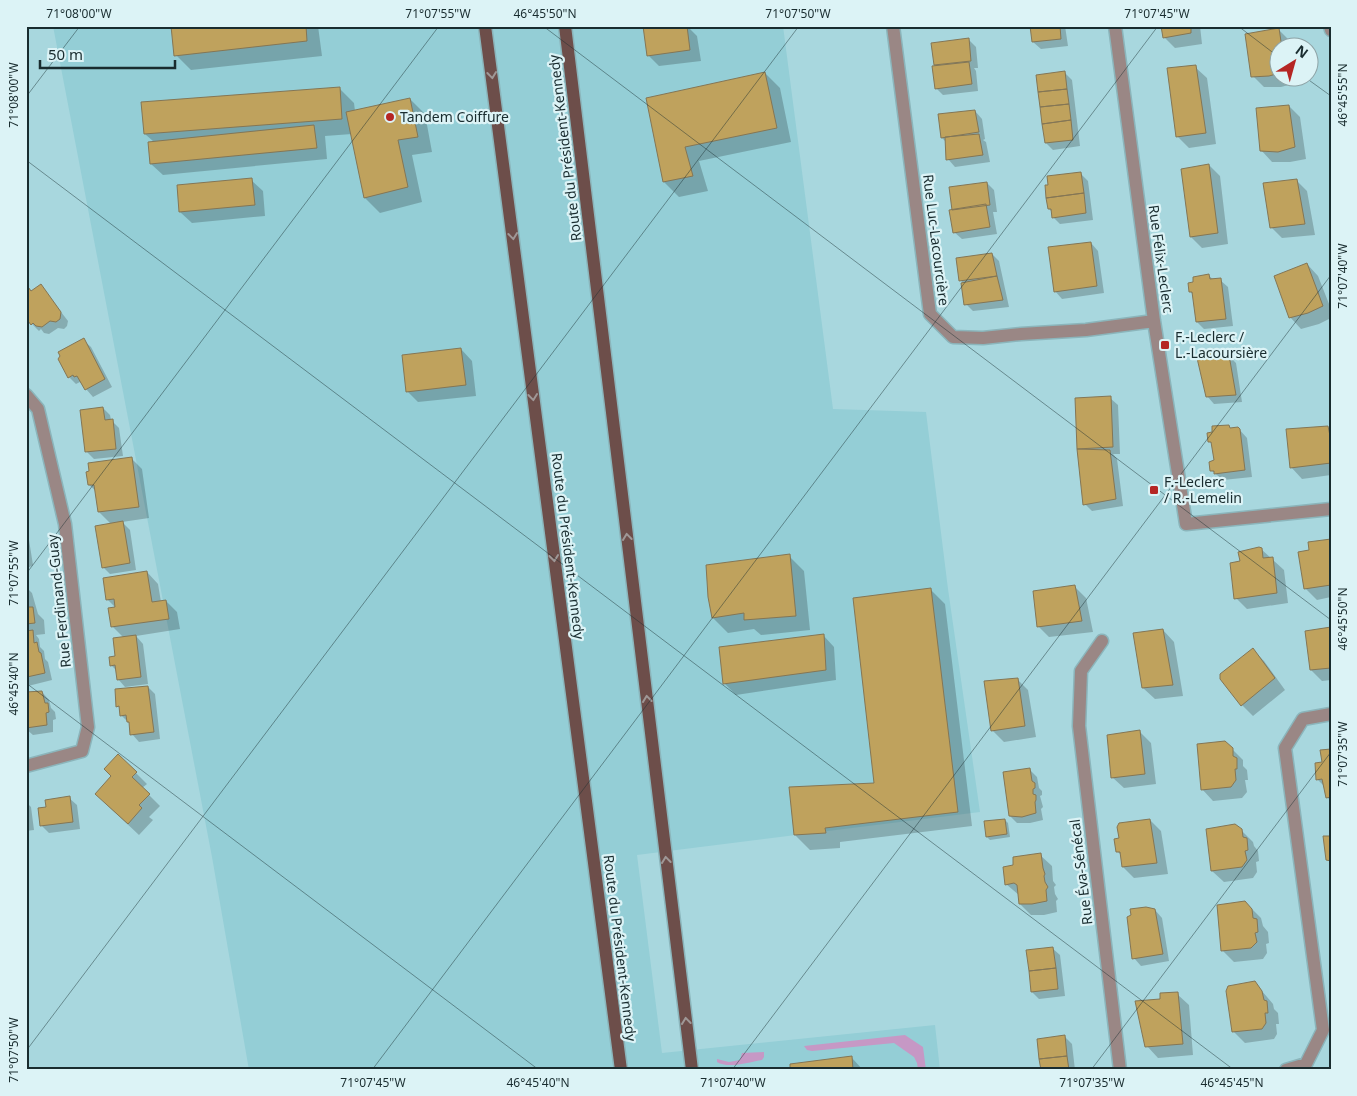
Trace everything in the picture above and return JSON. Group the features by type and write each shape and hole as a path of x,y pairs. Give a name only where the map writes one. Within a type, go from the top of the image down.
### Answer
{"main road":[{"name":"Route du Président-Kennedy","path":"485,26 621,1070"},
{"name":"Route du Président-Kennedy","path":"565,26 692,1070"}],"street":[{"name":"Rue Luc-Lacourcière","path":"893,26 930,314 953,337 973,338 1086,330 1154,321"},
{"name":"Rue Félix-Leclerc","path":"1115,26 1182,522 1331,508"},
{"name":"Rue Ferdinand-Guay","path":"26,395 38,409 65,524 88,727 82,752 26,766"},
{"name":"Rue Éva-Sénécal","path":"1102,642 1081,671 1078,726 1120,1070"},
{"path":"1286,1070 1306,1064 1323,1030 1285,748 1303,719 1331,714"}],"shaded area":[{"path":"53,26 783,26 833,409 926,412 948,589 980,812 637,855 662,1053 935,1025 940,1070 249,1070 212,857"},
{"path":"905,1035 923,1047 926,1070 918,1070 914,1057 894,1043 812,1051 807,1050 804,1046"},
{"path":"764,1052 762,1060 733,1065 717,1062 717,1059 729,1062 740,1060 742,1053"}],"building":[{"path":"171,26 306,26 307,41 174,56"},
{"path":"643,26 687,26 690,50 647,56"},
{"path":"1030,26 1060,26 1061,39 1032,42"},
{"path":"1161,26 1191,26 1191,33 1163,38"},
{"path":"1279,28 1280,38 1270,38 1270,76 1251,77 1245,34"},
{"path":"969,38 971,61 934,65 931,43"},
{"path":"969,62 972,84 935,89 932,66"},
{"path":"1196,65 1206,133 1176,137 1167,68"},
{"path":"1065,71 1067,89 1038,92 1036,75"},
{"path":"765,72 777,128 685,147 693,176 663,182 646,98"},
{"path":"340,87 342,119 144,134 141,102"},
{"path":"1067,89 1069,104 1040,107 1038,92"},
{"path":"410,98 418,137 398,140 408,187 364,198 346,112"},
{"path":"1069,104 1071,120 1042,124 1040,107"},
{"path":"1289,105 1295,147 1278,152 1260,151 1256,108"},
{"path":"975,110 979,132 941,138 938,114"},
{"path":"1071,120 1073,140 1045,143 1042,124"},
{"path":"314,125 317,148 150,164 148,142"},
{"path":"979,134 983,155 946,160 945,137"},
{"path":"1209,164 1218,233 1190,237 1181,169"},
{"path":"1081,172 1084,193 1046,198 1045,185 1048,185 1047,176"},
{"path":"252,178 255,205 179,212 177,185"},
{"path":"1297,179 1305,224 1270,228 1263,183"},
{"path":"987,182 990,205 952,210 949,187"},
{"path":"1084,193 1086,213 1052,218 1051,209 1048,209 1046,198"},
{"path":"986,204 990,227 953,233 949,210"},
{"path":"1091,242 1097,286 1054,292 1048,247"},
{"path":"992,253 997,276 959,281 956,258"},
{"path":"1307,263 1323,306 1308,313 1289,318 1274,276"},
{"path":"1209,274 1210,279 1221,278 1226,319 1196,322 1192,292 1189,292 1188,283 1193,282 1193,277"},
{"path":"997,276 1003,300 964,305 961,283"},
{"path":"26,284 31,291 41,284 61,312 60,319 56,322 50,321 42,327 36,326 33,323 31,325 26,318"},
{"path":"84,338 105,379 85,390 77,376 74,377 73,375 68,378 58,359 60,356 58,352"},
{"path":"461,348 466,385 406,392 402,355"},
{"path":"1219,349 1221,355 1229,355 1236,395 1206,397 1197,358 1201,356 1201,350"},
{"path":"1111,396 1113,447 1077,449 1075,398"},
{"path":"103,407 105,420 113,419 116,449 85,452 80,410"},
{"path":"1229,425 1230,428 1238,427 1240,429 1245,470 1214,474 1214,471 1210,471 1209,462 1214,460 1211,442 1208,442 1207,433 1212,432 1212,426"},
{"path":"1328,426 1331,441 1331,463 1290,468 1286,429"},
{"path":"1077,449 1110,450 1116,499 1083,505"},
{"path":"132,457 139,507 98,512 94,485 88,485 86,472 89,471 88,463"},
{"path":"123,521 130,563 102,568 95,526"},
{"path":"1331,539 1331,585 1304,589 1298,552 1309,550 1308,542"},
{"path":"1262,548 1263,558 1273,557 1277,593 1234,599 1230,563 1240,561 1238,552"},
{"path":"790,554 796,616 744,620 744,613 712,618 708,597 706,565"},
{"path":"147,571 152,602 166,600 169,619 111,627 108,608 115,607 114,599 106,600 103,578"},
{"path":"1075,585 1082,621 1037,627 1033,591"},
{"path":"931,588 958,812 825,828 826,833 794,835 789,787 874,783 853,598"},
{"path":"26,593 28,607 33,607 35,623 26,624"},
{"path":"1331,627 1331,668 1310,670 1305,631"},
{"path":"1163,629 1173,685 1142,688 1133,633"},
{"path":"33,630 34,643 37,642 45,673 27,677 26,679 26,631"},
{"path":"824,634 826,670 723,684 719,647"},
{"path":"136,635 141,677 117,680 115,665 110,666 109,657 115,656 113,638"},
{"path":"1253,648 1275,678 1241,706 1220,679 1220,674"},
{"path":"1018,678 1025,726 991,731 984,681"},
{"path":"148,686 154,732 130,735 129,722 127,722 126,715 120,716 119,706 116,707 115,689"},
{"path":"42,691 45,703 48,703 49,712 46,713 47,725 26,728 26,692"},
{"path":"1140,730 1145,774 1111,778 1107,735"},
{"path":"1225,741 1233,748 1233,756 1237,758 1236,780 1231,787 1201,790 1197,744"},
{"path":"1331,749 1331,797 1326,798 1322,779 1316,780 1315,763 1322,762 1320,750"},
{"path":"118,754 137,772 132,777 150,794 139,805 142,808 128,824 95,794 111,776 104,769"},
{"path":"1030,768 1032,781 1035,783 1033,794 1036,795 1036,813 1022,817 1009,816 1003,772"},
{"path":"70,796 73,822 40,826 38,808 46,807 45,800"},
{"path":"1005,819 1007,834 986,837 984,821"},
{"path":"1150,819 1157,863 1122,867 1120,852 1116,852 1114,839 1119,838 1117,827 1119,823"},
{"path":"1235,824 1242,829 1243,837 1247,838 1248,850 1245,851 1247,860 1242,867 1211,871 1206,829"},
{"path":"1323,836 1331,836 1331,861 1326,860"},
{"path":"1041,853 1045,882 1048,887 1046,890 1047,901 1019,904 1017,885 1014,883 1005,885 1003,867 1013,865 1013,857"},
{"path":"1245,901 1252,909 1253,918 1257,919 1258,932 1255,933 1257,942 1251,948 1221,951 1217,905"},
{"path":"1146,907 1155,909 1163,954 1132,959 1127,917 1131,915 1130,909"},
{"path":"1053,947 1056,968 1029,971 1026,950"},
{"path":"1056,968 1058,989 1031,992 1029,971"},
{"path":"1255,981 1262,991 1264,1000 1267,1001 1268,1013 1265,1013 1266,1023 1262,1029 1232,1032 1226,991 1228,986"},
{"path":"1178,992 1183,1044 1145,1047 1135,1001 1160,999 1160,993"},
{"path":"1065,1035 1067,1056 1039,1059 1037,1039"},
{"path":"852,1056 853,1070 790,1070 790,1064"},
{"path":"1067,1056 1069,1070 1041,1070 1039,1059"}],"place":[{"name":"Tandem Coiffure","path":"390,117"},
{"name":"F.-Leclerc / L.-Lacoursière","path":"1165,345"},
{"name":"F.-Leclerc / R.-Lemelin","path":"1154,490"}]}
